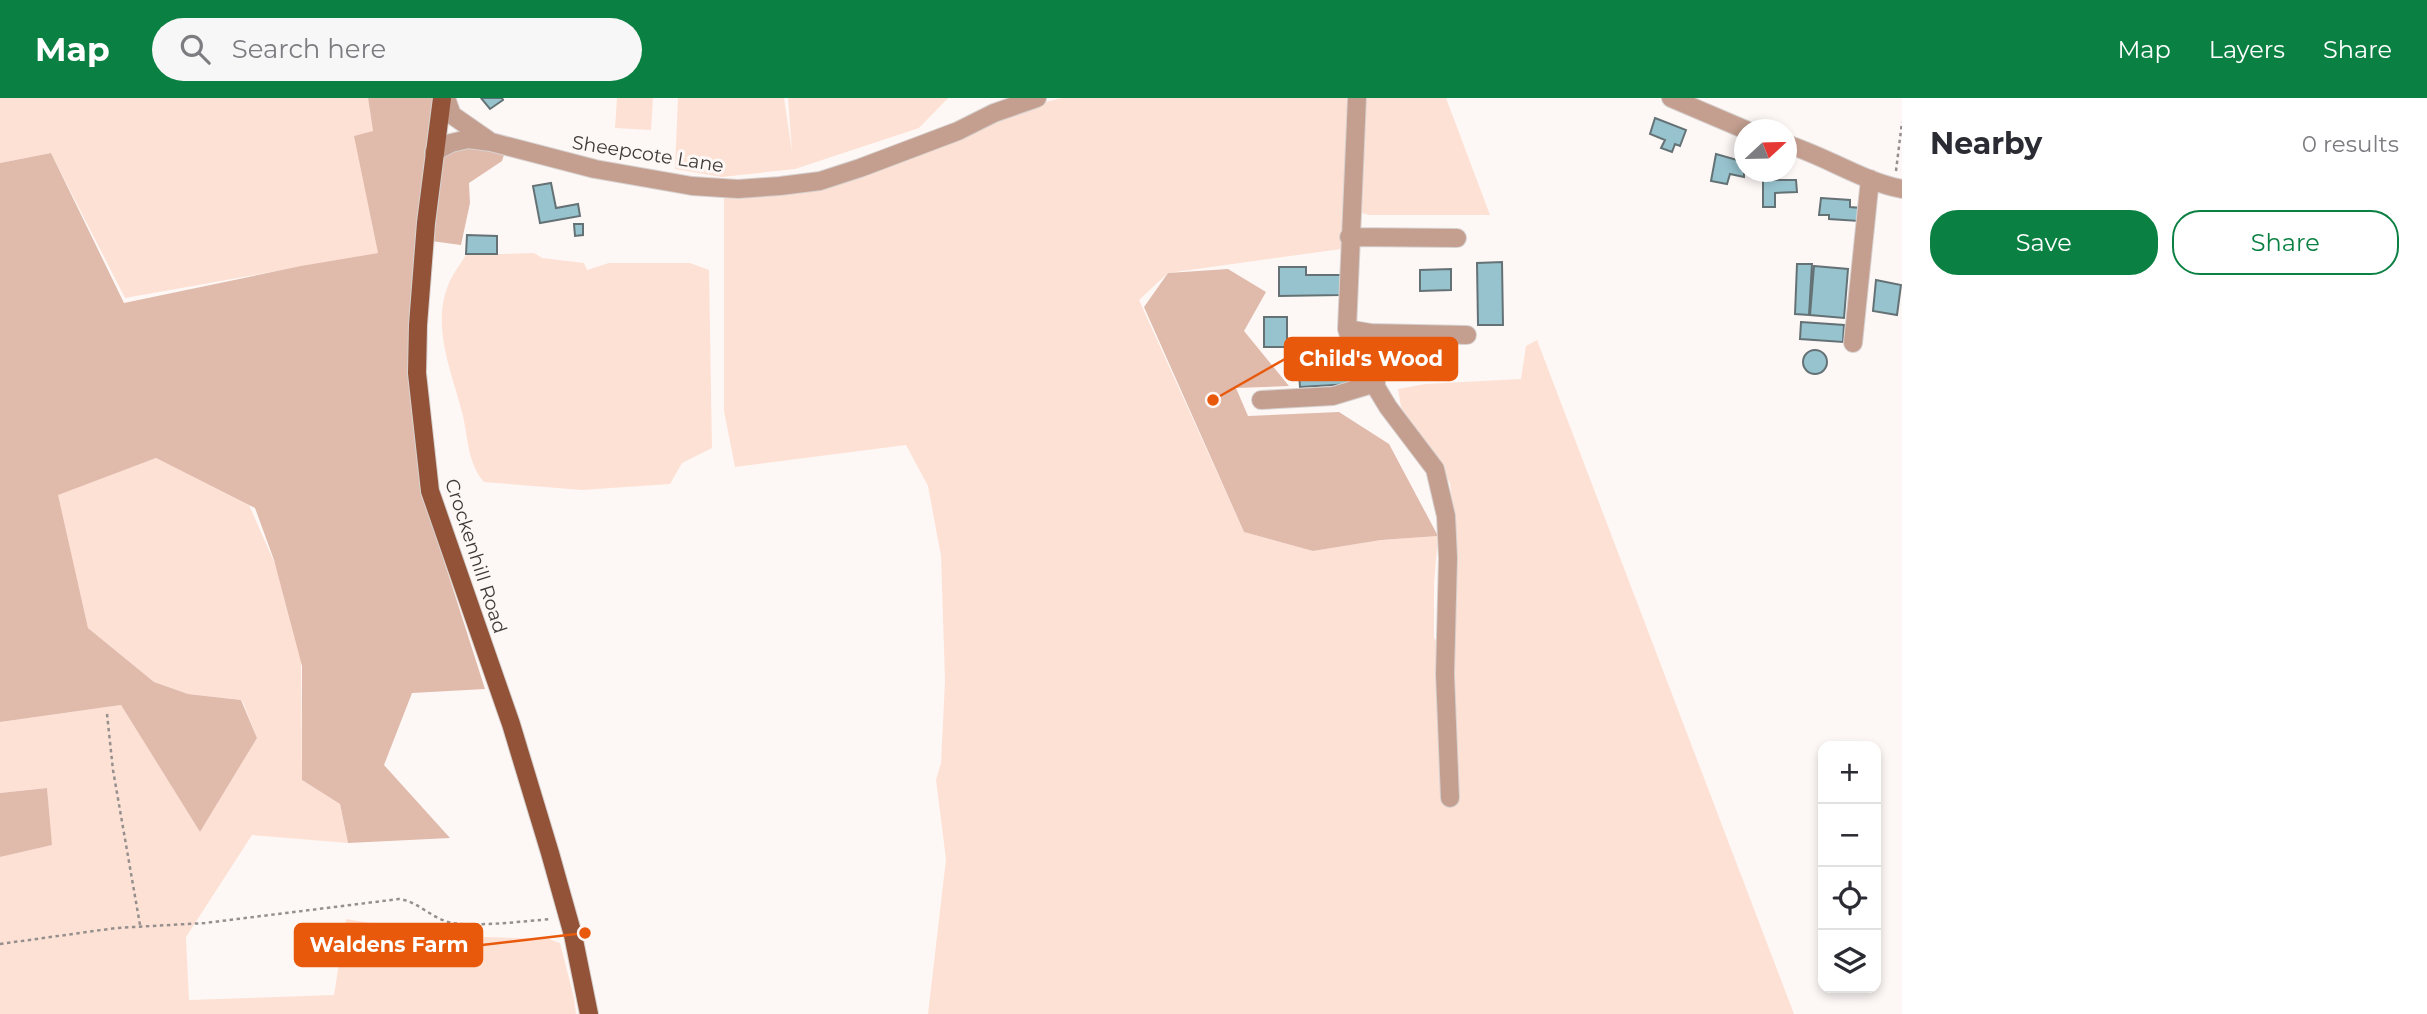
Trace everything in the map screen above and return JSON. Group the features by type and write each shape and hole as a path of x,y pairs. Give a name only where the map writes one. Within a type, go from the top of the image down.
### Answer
{"main road":[{"name":"Crockenhill Road","path":"444,98 434,152 416,373 430,491 511,724 568,917 589,1014"}],"street":[{"name":"Sheepcote Lane","path":"444,98 452,115 491,142"},
{"name":"Sheepcote Lane","path":"434,152 451,143 468,139 491,142 596,169 692,186 738,189 770,187 820,181 860,168 1037,98"},
{"path":"1357,98 1347,329 1353,349 1376,383 1388,407 1434,469 1446,516 1448,558 1445,674 1450,798"},
{"path":"1671,98 1734,125"},
{"path":"1797,147 1870,179 1898,188"},
{"path":"1853,343 1870,179"},
{"path":"1349,237 1457,238"},
{"path":"1347,329 1371,333 1467,335"},
{"path":"1261,400 1333,396 1376,383"}],"path":[{"path":"1898,188 1902,122"},
{"path":"107,714 113,769 141,926"},
{"path":"0,944 141,926 205,923 399,899 408,900 436,917 453,923 568,917"}],"shaded area":[{"path":"0,98 368,98 373,131 355,137 378,253 125,298 51,153 0,163"},
{"path":"368,98 440,98 410,373 421,489 485,689 412,693 384,765 450,838 348,843 340,804 302,780 302,666 274,560 255,508 156,458 58,495 88,628 154,682 188,694 241,700 257,738 200,832 121,705 0,722 0,163 51,153 124,303 301,266 378,253 354,136 373,131"},
{"path":"617,98 653,98 651,130 615,128"},
{"path":"678,98 784,98 792,152 788,98 948,98 919,128 795,169 722,177 675,169"},
{"path":"1062,98 1351,98 1341,249 1168,273 1139,300 1244,532 1313,551 1381,540 1438,536 1434,584 1434,639 1452,642 1456,539 1450,483 1401,407 1398,389 1425,384 1521,379 1526,346 1537,340 1794,1014 928,1014 946,859 936,780 941,763 945,681 941,556 928,486 906,445 735,467 724,411 724,198 834,184 1025,107"},
{"path":"1363,98 1446,98 1490,215 1369,215 1355,211"},
{"path":"452,146 505,152 502,161 469,183 470,203 461,245 431,241 438,156"},
{"path":"534,253 542,258 584,263 587,270 609,263 690,263 709,270 712,448 682,463 670,484 582,490 484,482 479,475 469,451 463,416 445,350 442,333 444,300 451,280 466,255"},
{"path":"1228,269 1266,292 1244,331 1289,386 1236,388 1248,416 1339,412 1389,444 1438,536 1381,540 1313,551 1244,532 1144,307 1168,273"},
{"path":"156,458 249,505 276,566 301,661 302,780 340,804 348,843 252,835 186,937 189,1000 334,995 346,919 451,936 549,939 560,943 576,1014 0,1014 0,857 51,845 47,788 0,793 0,722 121,705 200,832 257,738 242,700 188,694 154,682 88,628 57,494"},
{"path":"47,788 52,845 0,857 0,793"}],"building":[{"path":"481,98 502,98 503,100 490,109"},
{"path":"1655,118 1686,130 1680,146 1675,144 1672,152 1661,148 1665,140 1650,134"},
{"path":"1716,154 1734,159 1734,175 1730,174 1727,184 1711,181"},
{"path":"1763,182 1796,182 1797,192 1775,193 1775,207 1763,207"},
{"path":"551,183 556,208 578,204 580,216 540,223 533,186"},
{"path":"1821,198 1850,200 1850,207 1861,208 1859,221 1829,219 1829,215 1819,215"},
{"path":"574,224 583,224 583,235 575,236"},
{"path":"467,235 497,236 497,254 466,254"},
{"path":"1502,262 1503,325 1478,325 1477,263"},
{"path":"1797,264 1812,264 1809,315 1795,314"},
{"path":"1814,266 1848,269 1844,318 1810,315"},
{"path":"1279,267 1306,267 1306,275 1341,275 1341,295 1279,296"},
{"path":"1451,269 1451,290 1420,291 1420,270"},
{"path":"1876,280 1901,285 1897,315 1873,311"},
{"path":"1264,317 1287,317 1287,347 1264,347"},
{"path":"1801,322 1844,325 1843,342 1800,339"},
{"path":"1815,350 1824,353 1827,362 1824,371 1815,374 1806,371 1803,362 1806,353"},
{"path":"1350,354 1351,384 1300,387 1298,357"}],"place":[{"name":"Child's Wood","path":"1213,400"},
{"name":"Waldens Farm","path":"585,933"}]}
